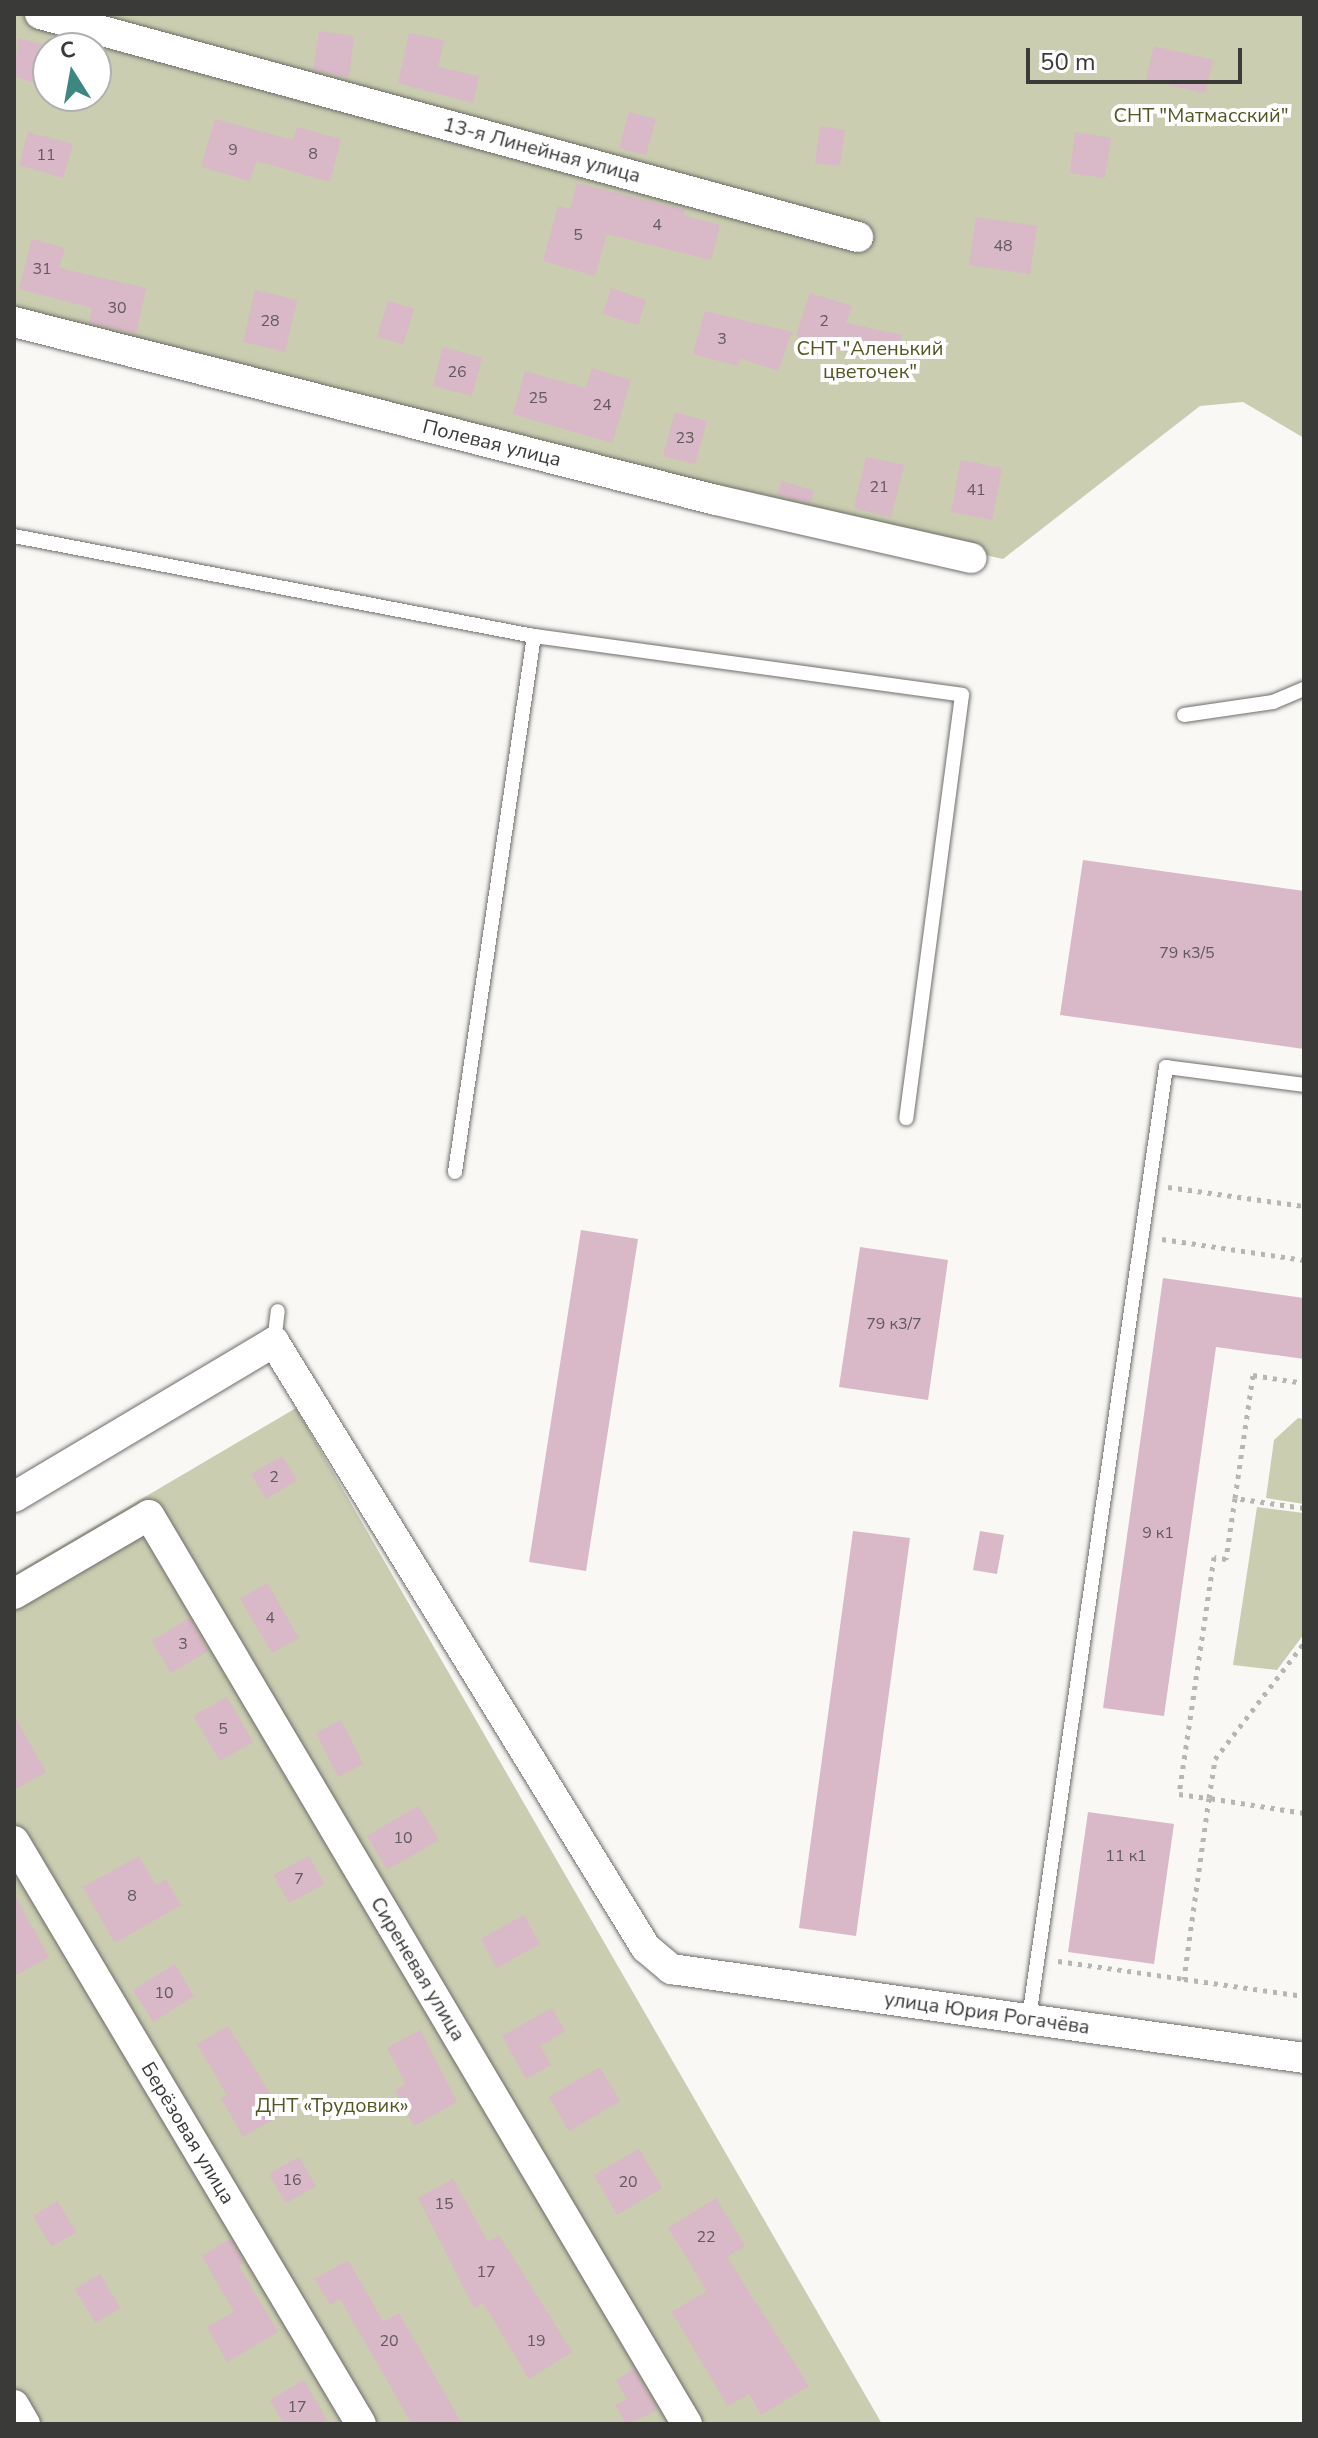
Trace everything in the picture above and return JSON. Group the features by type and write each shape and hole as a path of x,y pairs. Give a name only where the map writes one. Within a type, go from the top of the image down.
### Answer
{"street":[{"name":"13-я Линейная улица","path":"40,14 858,237"},
{"name":"Полевая улица","path":"14,322 716,500 972,558"},
{"name":"улица Юрия Рогачёва","path":"274,1342 646,1948 671,1969 1304,2058"},
{"path":"14,1497 274,1342"},
{"name":"Сиреневая улица","path":"14,1594 149,1515 687,2424"},
{"name":"Берёзовая улица","path":"14,1841 361,2424"},
{"path":"14,2405 25,2424"}],"lane":[{"path":"14,536 534,636 962,695 906,1118"},
{"path":"455,1172 534,636"},
{"path":"1184,715 1273,702 1304,689"},
{"path":"1029,2018 1166,1067 1304,1085"},
{"path":"274,1342 278,1311"}],"path":[{"path":"1162,1200 1164,1187 1304,1206"},
{"path":"1156,1254 1159,1226"},
{"path":"1158,1239 1304,1260"},
{"path":"1304,1383 1253,1375 1226,1559 1214,1557 1179,1794 1304,1813"},
{"path":"1235,1498 1304,1508"},
{"path":"1184,1979 1215,1759 1304,1643"},
{"path":"1056,1945 1054,1960 1304,1996"}],"green space":[{"path":"14,14 1304,14 1304,438 1243,402 1200,406 1003,559 14,337"},
{"name":"ДНТ «Трудовик»","path":"296,1408 882,2424 14,2424 14,1574"},
{"path":"1298,1418 1304,1419 1304,1504 1266,1498 1274,1440"},
{"path":"1257,1507 1304,1513 1304,1634 1277,1670 1233,1665"}],"building":[{"path":"319,31 354,36 349,77 313,70"},
{"path":"409,33 444,40 438,67 479,76 473,103 398,83"},
{"path":"18,38 32,42 32,82 14,77"},
{"path":"1154,46 1213,60 1205,93 1146,80"},
{"path":"629,112 656,119 646,155 619,148"},
{"path":"215,119 293,140 297,127 341,139 330,182 256,161 250,181 201,167"},
{"path":"820,126 845,130 840,166 815,163"},
{"path":"28,132 73,144 63,178 19,165"},
{"path":"1075,132 1111,138 1105,178 1070,173"},
{"path":"577,183 685,210 683,215 720,225 711,260 607,234 595,276 543,261 558,206 570,209"},
{"path":"976,217 1037,226 1030,274 969,265"},
{"path":"32,239 65,248 59,268 146,288 136,334 89,322 92,308 19,289"},
{"path":"611,288 646,300 638,325 603,314"},
{"path":"255,290 297,300 285,352 243,342"},
{"path":"810,293 852,306 846,323 902,335 896,361 860,351 858,356 796,336"},
{"path":"388,301 414,309 403,344 377,337"},
{"path":"705,311 792,332 778,371 740,358 738,366 693,354"},
{"path":"443,347 482,358 472,396 433,386"},
{"path":"592,368 631,380 612,443 513,414 525,371 586,388"},
{"path":"675,412 707,421 695,464 663,456"},
{"path":"866,457 904,465 891,517 854,508"},
{"path":"961,460 1002,468 992,520 951,512"},
{"path":"782,481 814,491 810,503 777,495"},
{"path":"1083,860 1304,891 1304,1049 1060,1015"},
{"path":"581,1230 638,1239 586,1571 529,1562"},
{"path":"860,1247 948,1260 928,1400 839,1387"},
{"path":"1163,1278 1304,1298 1304,1359 1216,1347 1164,1716 1103,1708"},
{"path":"282,1456 297,1480 266,1499 251,1474"},
{"path":"853,1531 910,1538 856,1936 799,1928"},
{"path":"980,1531 1004,1535 997,1574 973,1570"},
{"path":"267,1583 299,1638 272,1653 240,1599"},
{"path":"189,1618 208,1651 171,1673 152,1641"},
{"path":"227,1697 253,1742 220,1761 193,1716"},
{"path":"14,1716 46,1772 14,1790"},
{"path":"341,1720 363,1764 338,1777 316,1733"},
{"path":"418,1806 439,1840 387,1870 367,1836"},
{"path":"1088,1812 1174,1824 1154,1964 1068,1952"},
{"path":"139,1856 156,1885 166,1879 181,1905 115,1943 83,1887"},
{"path":"309,1856 324,1884 289,1903 273,1875"},
{"path":"14,1894 49,1957 14,1976"},
{"path":"524,1915 540,1944 497,1968 481,1939"},
{"path":"175,1964 194,1996 153,2022 133,1990"},
{"path":"552,2008 565,2031 540,2046 551,2065 526,2079 502,2036"},
{"path":"228,2026 283,2114 243,2137 221,2098 227,2095 197,2044"},
{"path":"420,2030 457,2102 414,2126 395,2090 406,2084 387,2048"},
{"path":"600,2067 620,2101 569,2131 549,2097"},
{"path":"639,2149 662,2188 617,2215 594,2175"},
{"path":"299,2157 316,2186 286,2203 269,2174"},
{"path":"453,2179 488,2242 499,2235 572,2352 529,2379 483,2303 474,2308 418,2198"},
{"path":"716,2198 745,2246 727,2257 809,2386 761,2415 749,2394 728,2406 672,2312 707,2291 668,2228"},
{"path":"57,2201 76,2232 52,2247 33,2216"},
{"path":"230,2239 244,2263 239,2266 278,2332 227,2362 207,2327 234,2312 202,2256"},
{"path":"348,2260 383,2322 399,2313 462,2424 412,2424 340,2299 330,2305 315,2279"},
{"path":"100,2274 120,2308 95,2323 75,2289"},
{"path":"634,2369 658,2410 626,2424 615,2405 627,2399 616,2380"},
{"path":"304,2380 329,2424 284,2424 270,2400"}],"park label":[{"name":"СНТ \"Матмасский\"","path":"1201,115"},
{"name":"СНТ \"Аленький цветочек\"","path":"870,360"}]}
